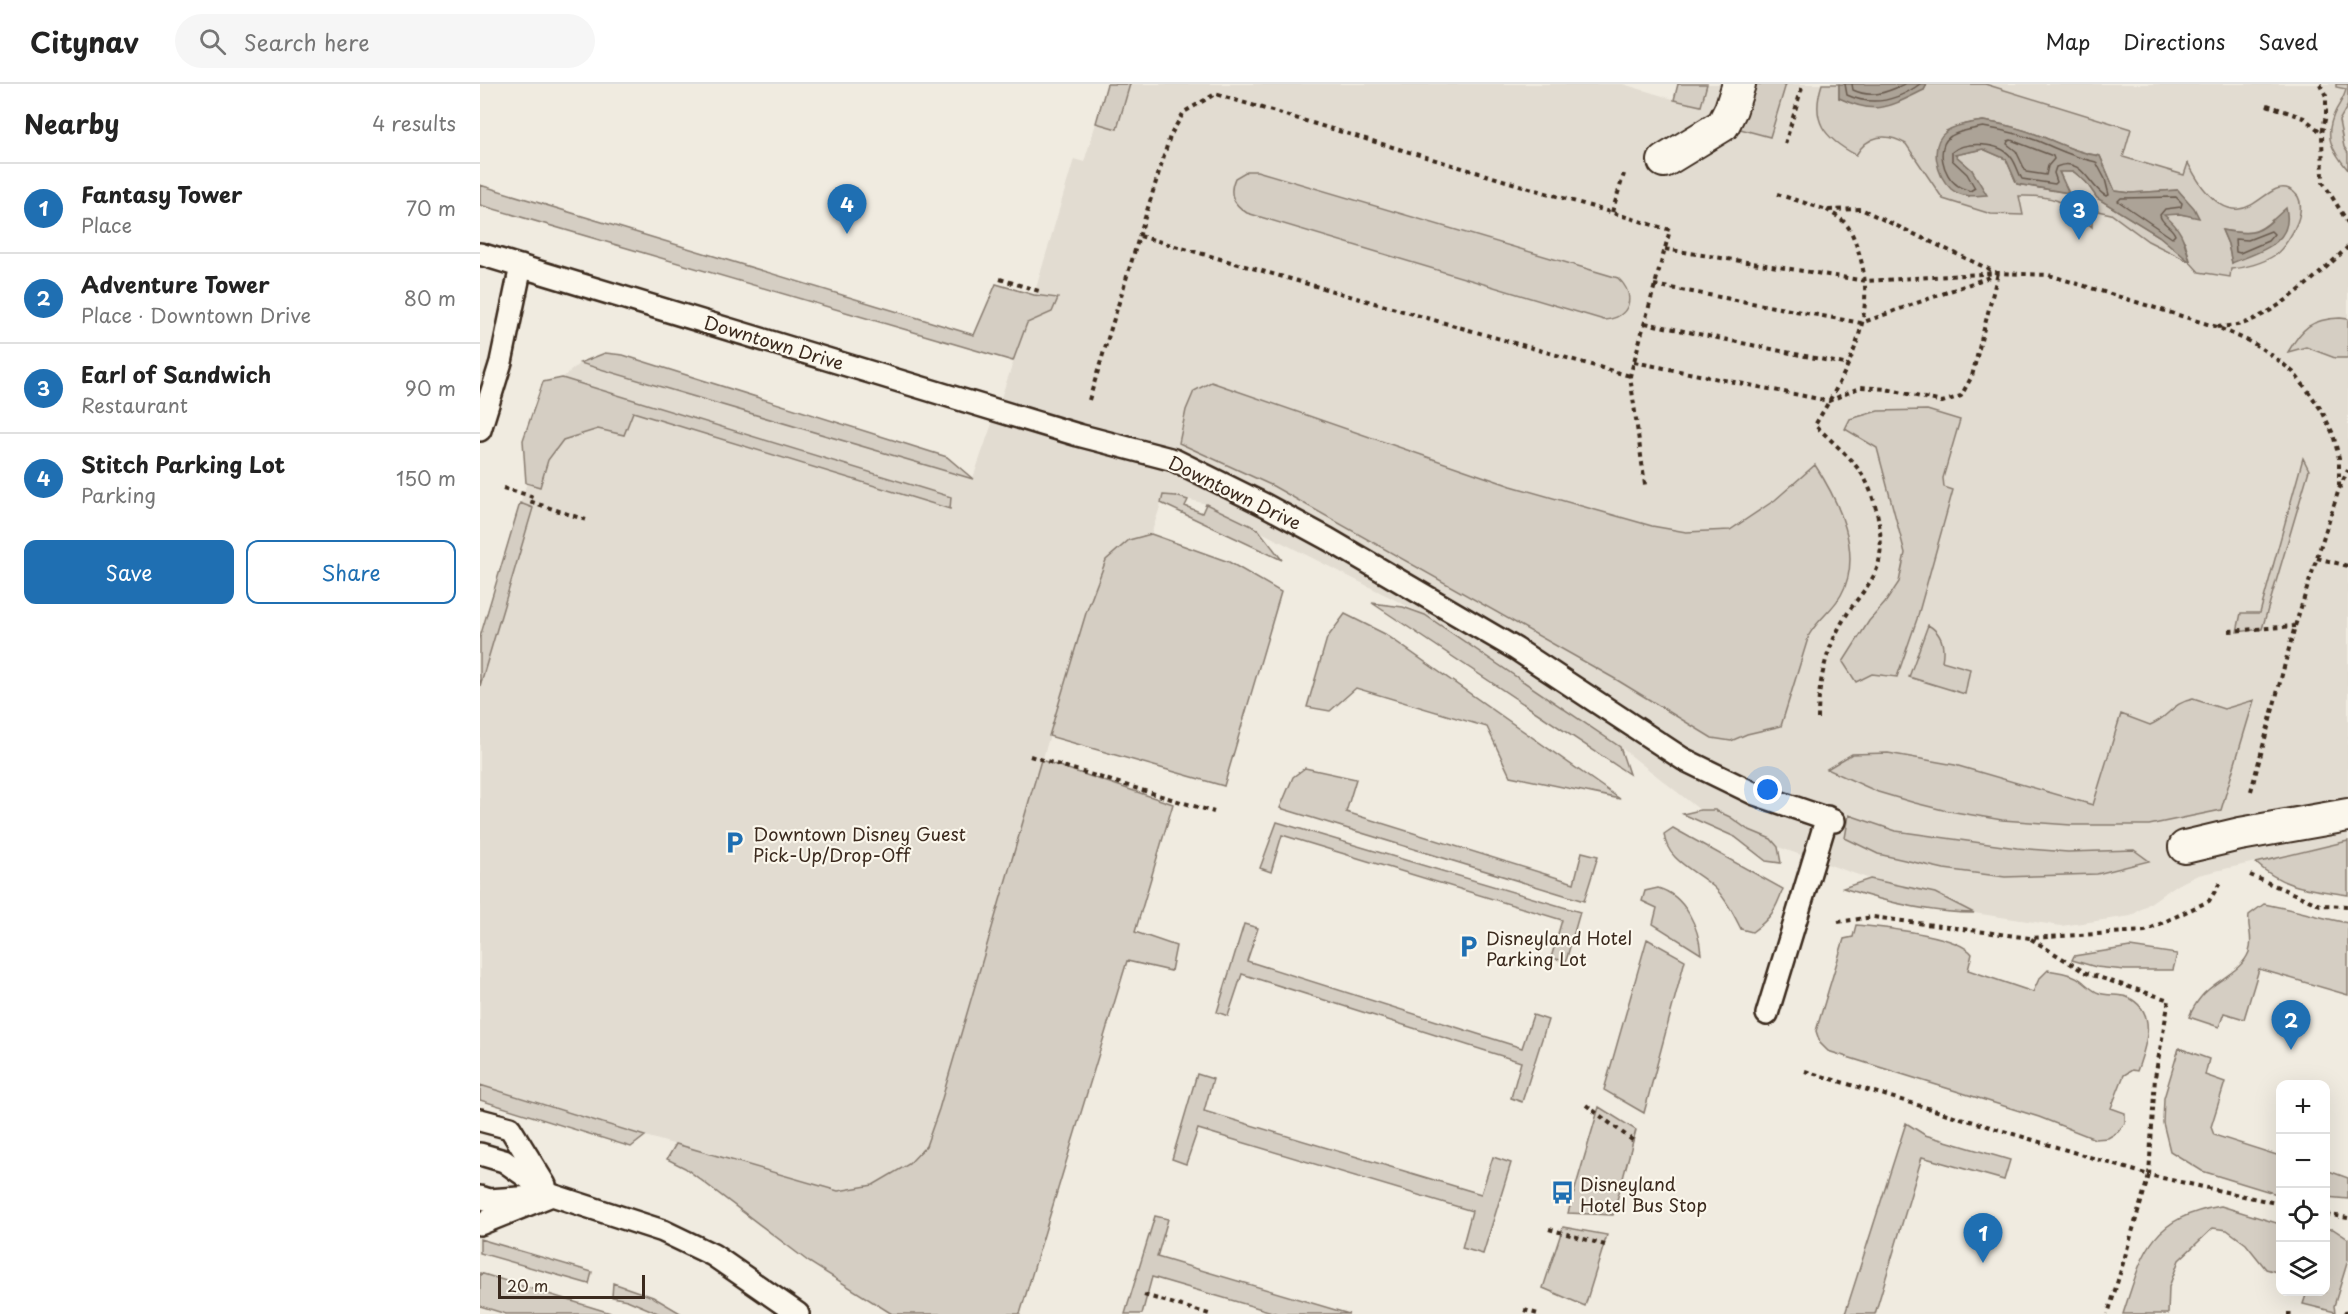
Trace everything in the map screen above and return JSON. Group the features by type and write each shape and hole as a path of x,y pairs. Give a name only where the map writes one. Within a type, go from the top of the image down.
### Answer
{"street":[{"path":"1664,161 1723,125 1739,84"},
{"path":"2185,847 2240,834 2348,815"}],"lane":[{"name":"Downtown Drive","path":"480,254 1078,435 1174,460 1338,544 1516,650 1683,759 1755,794 1830,819 1767,1014"},
{"path":"480,430 501,362 521,266"},
{"path":"480,1120 510,1128 552,1195"},
{"path":"480,1154 504,1161 552,1195 663,1231 703,1250 798,1314"},
{"path":"480,1197 489,1200 552,1195"},
{"path":"480,1224 552,1195"}],"path":[{"path":"1785,144 1803,84"},
{"path":"2320,84 2326,96 2326,115 2322,133 2323,182 2348,223"},
{"path":"1078,435 1170,136 1184,112 1215,94 1670,230 1630,376 1645,485"},
{"path":"2267,105 2304,118 2322,133"},
{"path":"1612,212 1624,174"},
{"path":"1777,194 1827,210 1846,224 1857,246 1866,281 1856,347 1849,365 1815,425 1867,482 1877,515 1881,542 1876,572 1837,630 1828,652 1818,693 1818,719"},
{"path":"1827,210 1861,209 1998,273"},
{"path":"1140,236 1630,376"},
{"path":"2217,327 2244,323 2280,303 2316,277 2348,247"},
{"path":"1665,249 1866,281 1998,273 2049,275 2217,327 2253,343 2273,356 2293,372 2308,391 2322,411 2333,434 2339,458 2339,489"},
{"path":"1654,285 1861,323 1998,273"},
{"path":"1634,362 1829,401 1861,387 1886,389 1942,402 1961,396 1972,376 1998,273"},
{"path":"1000,279 1039,291"},
{"path":"1645,323 1849,365"},
{"path":"2240,834 2295,626 2339,489 2348,470"},
{"path":"503,488 531,496 529,501 586,520"},
{"path":"2317,558 2348,566"},
{"path":"2229,631 2295,626"},
{"path":"1030,756 1214,812"},
{"path":"2240,871 2320,905 2348,906"},
{"path":"1838,922 1873,916 2030,938 2145,931 2209,901 2225,875"},
{"path":"2030,938 2086,973 2169,1000 2155,1077 2149,1175 2108,1314"},
{"path":"1804,1071 2149,1175 2276,1203"},
{"path":"1586,1106 1636,1143"},
{"path":"2330,1215 2348,1218"},
{"path":"1549,1229 1605,1245"},
{"path":"1144,1295 1209,1314"},
{"path":"1524,1310 1538,1314"},
{"path":"2287,1314 2295,1314"}],"shaded area":[{"path":"1107,84 1130,84 1117,129 1096,123"},
{"path":"1130,84 1623,84 1673,99 1678,84 2348,84 2348,841 2198,875 2175,886 2131,916 2061,926 1974,913 1935,893 1870,879 1778,847 1771,839 1747,829 1730,817 1715,810 1700,810 1620,747 1425,615 1206,504 1164,495 1151,534 1129,540 1106,560 1086,613 939,1109 926,1146 909,1164 873,1185 838,1191 645,1136 480,1085 480,637 538,446 562,378 580,363 605,353 623,355 947,457 973,478 1027,323 1052,312 1058,298 1034,295 1074,159 1084,162 1096,123 1117,129"},
{"path":"1678,84 1707,84 1701,106 1674,100"},
{"path":"1741,84 1786,84 1770,137 1729,126"},
{"path":"1822,84 1839,84 1839,98 1924,90 1927,84 1985,84 2131,129 2123,157 2184,175 2188,163 2205,190 2219,204 2232,209 2243,208 2280,188 2289,189 2296,195 2300,203 2300,212 2293,232 2281,249 2270,258 2254,265 2231,269 2230,277 2199,272 2190,262 2148,241 2111,214 2089,209 2092,216 2092,227 2067,206 2043,197 2019,196 2023,215 1991,214 1943,199 1906,144 1899,140 1885,137 1872,140 1866,143 1856,155 1836,142 1828,135 1819,118 1819,97","holes":["1983,121 2021,129 2078,151 2100,156 2115,191 2131,193 2178,190 2198,217 2163,214 2185,242 2190,260 2159,236 2097,198 2086,182 2074,172 2059,171 2068,193 2017,184 2006,159 1983,149 1955,155 1972,170 1969,197 1946,131 1965,124","2273,219 2232,263 2222,230 2243,233 2255,231"]},
{"path":"2336,84 2348,84 2348,105 2339,121 2344,147 2348,153 2348,170 2333,149 2330,135 2332,119 2346,89 2336,87"},
{"path":"1247,171 1257,171 1618,278 1627,292 1628,305 1620,315 1604,320 1247,213 1235,202 1232,189 1235,178"},
{"path":"480,185 974,335 996,284 1034,295 1058,298 1052,312 1027,323 1013,361 480,205"},
{"path":"2348,319 2348,358 2335,358 2306,347 2288,352 2308,326 2322,320"},
{"path":"605,353 623,355 947,457 973,479 580,363"},
{"path":"562,378 951,497 950,509 633,412 624,435 598,429 563,440 548,460 540,487 526,483 523,440 543,382"},
{"path":"1211,382 1511,486 1652,526 1686,532 1730,530 1775,500 1815,465 1832,494 1845,528 1850,562 1847,579 1837,601 1809,635 1781,726 1747,734 1731,741 1712,738 1617,680 1273,486 1179,443 1186,410 1194,391"},
{"path":"1927,410 1960,420 1943,478 1944,487 1953,490 1917,619 1897,677 1872,674 1856,682 1843,662 1869,621 1899,582 1905,553 1877,448 1845,429 1850,419 1878,411"},
{"path":"2303,458 2309,470 2262,629 2237,632 2241,613 2260,613"},
{"path":"1163,495 1188,500 1185,506 1202,513 1206,504 1258,529 1282,560 1161,503"},
{"path":"520,503 533,508 480,686 480,637"},
{"path":"1151,534 1229,562 1281,592 1224,786 1049,736 1086,613 1106,560 1129,540"},
{"path":"1372,603 1403,607 1425,615 1620,747 1629,774"},
{"path":"1345,614 1385,634 1620,799 1510,776 1487,727 1356,688 1330,711 1307,707 1327,638"},
{"path":"1928,625 1937,632 1941,640 1942,661 1970,669 1965,694 1909,677"},
{"path":"2193,699 2224,709 2254,700 2221,810 2149,825 2071,825 2002,820 1943,810 1878,792 1827,769 1852,754 1888,753 1955,765 2093,805 2121,714 2150,725 2162,719 2175,707"},
{"path":"1041,760 1173,804 1135,932 1176,946 1171,971 1127,961 1020,1314 892,1314 809,1262 685,1168 667,1159 676,1144 838,1191 873,1185 909,1164 926,1146 939,1109"},
{"path":"1305,768 1356,779 1346,812 1574,883 1582,852 1598,856 1584,901 1280,808 1293,777"},
{"path":"1700,810 1715,810 1747,829 1771,839 1778,847 1781,863 1766,861 1735,837 1683,814"},
{"path":"1849,815 1896,831 2017,848 2068,852 2134,850 2149,861 2097,874 2005,877 1944,869 1878,854 1845,838"},
{"path":"1277,822 1580,912 1566,961 1551,958 1562,920 1282,835 1271,872 1260,868"},
{"path":"1673,828 1783,889 1775,909 1768,918 1752,932 1741,929 1719,892 1676,859 1671,852 1664,834"},
{"path":"2348,841 2348,895 2288,883 2267,872 2256,863"},
{"path":"1870,879 1935,893 1974,913 1907,906 1843,888"},
{"path":"1658,888 1676,898 1689,914 1700,944 1701,954 1653,924 1657,908 1642,901 1645,891"},
{"path":"2264,904 2348,923 2348,995 2259,969 2244,1019 2224,1013 2219,1027 2189,1017 2206,991 2234,971 2245,959 2251,943 2249,915"},
{"path":"1244,924 1258,928 1247,961 1522,1048 1533,1015 1548,1020 1522,1102 1511,1098 1521,1062 1242,974 1228,1016 1217,1012"},
{"path":"1856,925 1918,933 1951,941 1972,954 1968,970 2033,992 2039,979 2048,970 2076,977 2099,993 2127,997 2137,1003 2147,1020 2144,1051 2137,1071 2132,1070 2124,1075 2111,1108 2125,1113 2125,1123 2118,1132 2108,1138 2095,1139 2039,1117 1828,1051 1820,1043 1816,1031 1844,939 1853,937"},
{"path":"1647,939 1685,960 1644,1113 1604,1090"},
{"path":"2130,947 2177,954 2173,970 2125,970 2096,967 2072,960 2074,956"},
{"path":"2179,1048 2209,1059 2205,1075 2225,1082 2211,1127 2214,1135 2276,1155 2276,1194 2202,1171 2170,1151 2163,1123 2164,1098"},
{"path":"1197,1074 1213,1079 1204,1111 1481,1194 1493,1157 1511,1163 1483,1254 1462,1248 1472,1211 1198,1129 1186,1164 1172,1159"},
{"path":"480,1085 645,1136 631,1147 480,1100"},
{"path":"1599,1107 1636,1130 1613,1215 1568,1213"},
{"path":"1906,1123 1925,1135 2010,1160 2004,1180 1922,1157 1875,1314 1845,1314"},
{"path":"2330,1171 2348,1178 2348,1199 2330,1197"},
{"path":"2221,1206 2276,1223 2276,1272 2266,1269 2246,1244 2227,1230 2213,1228 2179,1260 2169,1287 2168,1314 2123,1314 2137,1273 2152,1242 2178,1219"},
{"path":"1155,1216 1168,1219 1157,1257 1349,1314 1279,1314 1152,1277 1142,1314 1125,1314"},
{"path":"1563,1227 1607,1235 1585,1306 1543,1288"},
{"path":"2330,1229 2333,1229 2348,1239 2348,1260 2334,1306 2335,1312 2303,1304 2306,1296 2330,1296"},
{"path":"480,1239 592,1272 589,1284 480,1253"},
{"path":"480,1273 614,1314 506,1314 480,1306"},
{"path":"613,1283 653,1297 682,1314 660,1314 627,1300 612,1297"}],"water":[{"path":"1839,84 1927,84 1924,90 1892,105 1873,108 1852,104 1839,98"},
{"path":"1983,121 2021,129 2078,151 2100,156 2115,191 2131,193 2178,190 2194,208 2199,218 2180,214 2164,215 2182,235 2190,262 2159,236 2097,198 2086,182 2074,172 2059,172 2069,193 2017,184 2006,159 1983,149 1955,155 1972,170 1987,195 1968,196 1955,192 1946,183 1939,168 1936,152 1938,144 1947,131 1965,124"},
{"path":"2286,208 2285,230 2280,238 2263,250 2232,263 2222,230 2244,233 2258,231"}],"place":[{"name":"Stitch Parking Lot","path":"847,234"},
{"name":"Earl of Sandwich","path":"2079,240"},
{"name":"Downtown Disney Guest Pick-Up/Drop-Off","path":"735,843"},
{"name":"Disneyland Hotel Parking Lot","path":"1468,947"},
{"name":"Adventure Tower","path":"2291,1050"},
{"name":"Disneyland Hotel Bus Stop","path":"1562,1193"},
{"name":"Fantasy Tower","path":"1983,1263"}]}
